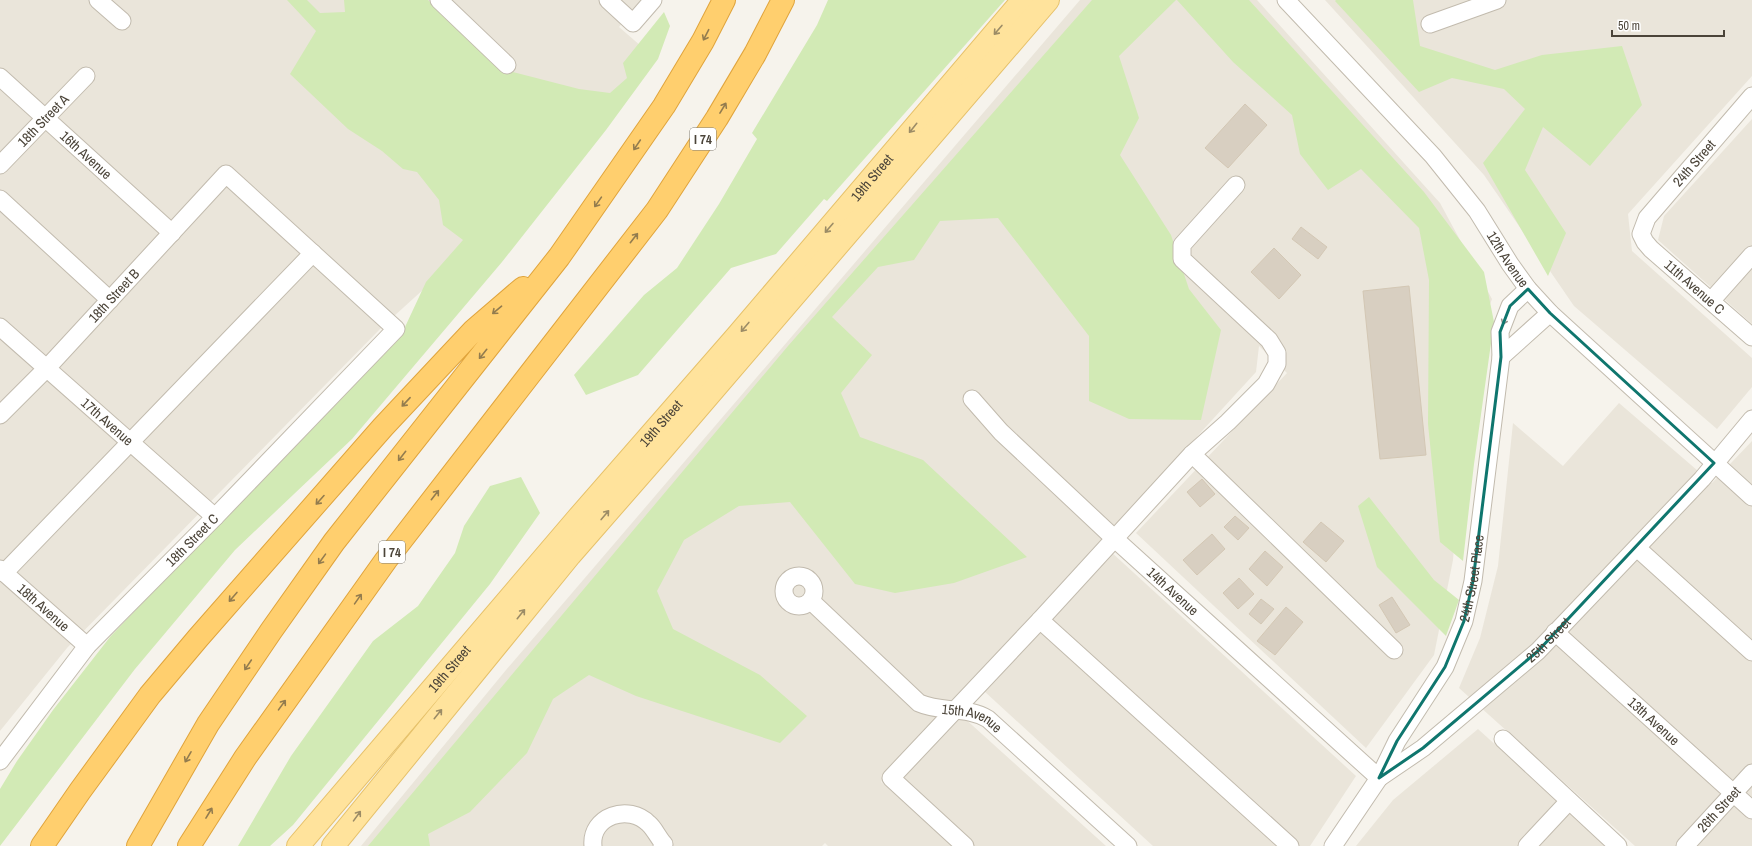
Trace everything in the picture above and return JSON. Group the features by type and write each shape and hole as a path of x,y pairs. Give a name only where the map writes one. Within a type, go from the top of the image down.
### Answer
{"highway":[{"path":"138,846 208,724 301,588 334,542 559,258 664,106 724,0"},
{"name":"I 74","path":"189,846 245,758 386,560 656,210 717,118 755,54 783,0"},
{"path":"42,846 150,695 246,582 383,427 474,330 559,258"}],"main road":[{"name":"19th Street","path":"305,844 339,796 737,336 1023,0"},
{"name":"19th Street","path":"332,846 570,554 660,452 1048,0"}],"street":[{"path":"98,0 122,21"},
{"path":"439,0 507,64"},
{"path":"608,0 633,22 653,0"},
{"name":"12th Avenue","path":"1286,0 1437,161 1477,211 1510,264 1528,289 1550,313 1752,497"},
{"path":"1430,24 1498,0"},
{"name":"18th Street A","path":"0,165 86,76"},
{"name":"16th Avenue","path":"0,77 172,233"},
{"name":"24th Street","path":"1641,234 1647,218 1752,96"},
{"name":"18th Street B","path":"0,415 110,300 226,174 313,253"},
{"path":"965,846 891,778 1040,620 1192,454 1228,422 1266,384 1277,364 1276,353 1269,340 1182,259 1182,245 1236,184"},
{"path":"0,199 110,300"},
{"name":"11th Avenue C","path":"1641,234 1651,249 1752,337"},
{"path":"2,571 130,442 313,253"},
{"name":"18th Street C","path":"0,761 87,646 215,517 396,329 313,253"},
{"path":"1711,301 1752,255"},
{"name":"24th Street Place","path":"1379,778 1397,741 1445,667 1464,621 1473,582 1501,357 1500,332 1510,306 1528,289"},
{"path":"1501,357 1550,313"},
{"name":"17th Avenue","path":"0,327 215,517"},
{"name":"14th Avenue","path":"972,399 1001,432 1115,539 1379,778"},
{"name":"25th Street","path":"1333,846 1379,778 1423,748 1446,730 1538,651 1702,479 1752,419"},
{"path":"1192,454 1394,650"},
{"path":"1637,548 1752,652"},
{"name":"18th Avenue","path":"2,571 87,646"},
{"name":"15th Avenue","path":"811,601 919,703 936,708 979,714 988,719 1128,846"},
{"path":"1040,620 1290,846"},
{"name":"13th Avenue","path":"1555,632 1752,810"},
{"path":"1503,739 1618,846"},
{"name":"26th Street","path":"1685,846 1752,773"},
{"path":"1527,846 1570,801"},
{"path":"593,846 593,834 601,822 619,813 637,817 650,824 655,833 666,845"}],"highlighted area":[{"path":"1528,289 1550,313 1714,463 1538,651 1423,748 1379,778 1397,741 1445,667 1464,621 1473,581 1501,357 1500,332 1510,306"}],"shaded area":[{"path":"0,0 641,0 619,27 649,53 609,121 382,327 67,648 0,731"},
{"path":"1080,0 1257,0 1440,203 1492,299 1469,362 1453,560 1434,655 1366,748 1136,533 1287,373 1259,346 1256,372 881,782 891,790 962,716 1106,846 828,846 825,843 822,846 361,846 506,670"},
{"path":"1325,0 1752,0 1752,76 1628,214 1632,251 1752,358 1752,387 1717,429 1574,306 1484,175"},
{"path":"1752,119 1752,324 1658,240 1664,216"},
{"path":"1619,403 1712,483 1752,441 1752,846 1635,846 1459,688 1480,638 1498,566 1513,423 1563,466"},
{"path":"1110,551 1356,776 1310,846 1153,846 984,691"},
{"path":"1478,729 1607,846 1356,846 1393,800"}],"green space":[{"path":"287,0 307,0 320,13 345,12 344,0 428,0 501,69 579,89 610,93 627,78 623,63 664,12 670,26 658,59 606,130 502,262 352,439 235,550 135,669 0,846 0,789 17,761 53,710 110,637 405,327 426,282 463,240 443,225 439,200 417,172 403,169 382,151 348,129 290,74 316,31"},
{"path":"828,0 1005,0 827,201 824,199 776,254 731,268 638,375 586,395 574,375 644,295 677,268 719,204 757,139 752,133 817,25"},
{"path":"1092,0 1176,0 1119,56 1139,118 1120,155 1171,235 1189,289 1221,330 1201,420 1129,419 1089,401 1089,336 998,218 940,221 914,260 878,267 832,317 872,355 841,393 860,437 923,460 1027,557 954,583 895,593 855,584 790,502 739,506 684,540 657,591 673,629 760,675 807,716 780,743 636,696 589,675 553,699 527,753 470,812 428,834 430,846 368,846 788,346"},
{"path":"1177,0 1249,0 1424,192 1484,272 1494,322 1474,464 1463,561 1440,542 1428,424 1429,280 1419,228 1361,169 1328,190 1300,154 1292,115 1233,62"},
{"path":"1413,0 1420,46 1495,70 1542,55 1622,46 1642,105 1590,166 1543,127 1525,170 1566,233 1548,276 1483,163 1525,109 1504,89 1452,78 1419,92 1335,1"},
{"path":"521,477 540,513 490,584 293,825 270,846 238,846 291,756 373,641 418,606 455,553 464,526 490,486"},
{"path":"1369,497 1434,580 1459,600 1446,636 1377,567 1358,506"}],"building":[{"path":"1245,104 1267,125 1228,168 1205,148"},
{"path":"1301,227 1327,247 1318,259 1292,239"},
{"path":"1274,248 1301,275 1279,299 1251,272"},
{"path":"1409,286 1426,455 1380,459 1363,291"},
{"path":"1202,479 1215,494 1200,507 1187,492"},
{"path":"1235,516 1249,528 1238,540 1224,527"},
{"path":"1321,522 1344,541 1326,562 1303,542"},
{"path":"1212,534 1225,549 1197,575 1183,560"},
{"path":"1265,551 1283,567 1267,586 1249,569"},
{"path":"1239,578 1254,594 1238,609 1223,593"},
{"path":"1392,597 1410,625 1396,633 1379,605"},
{"path":"1261,599 1274,609 1261,624 1249,614"},
{"path":"1286,607 1303,622 1275,655 1257,641"}]}
